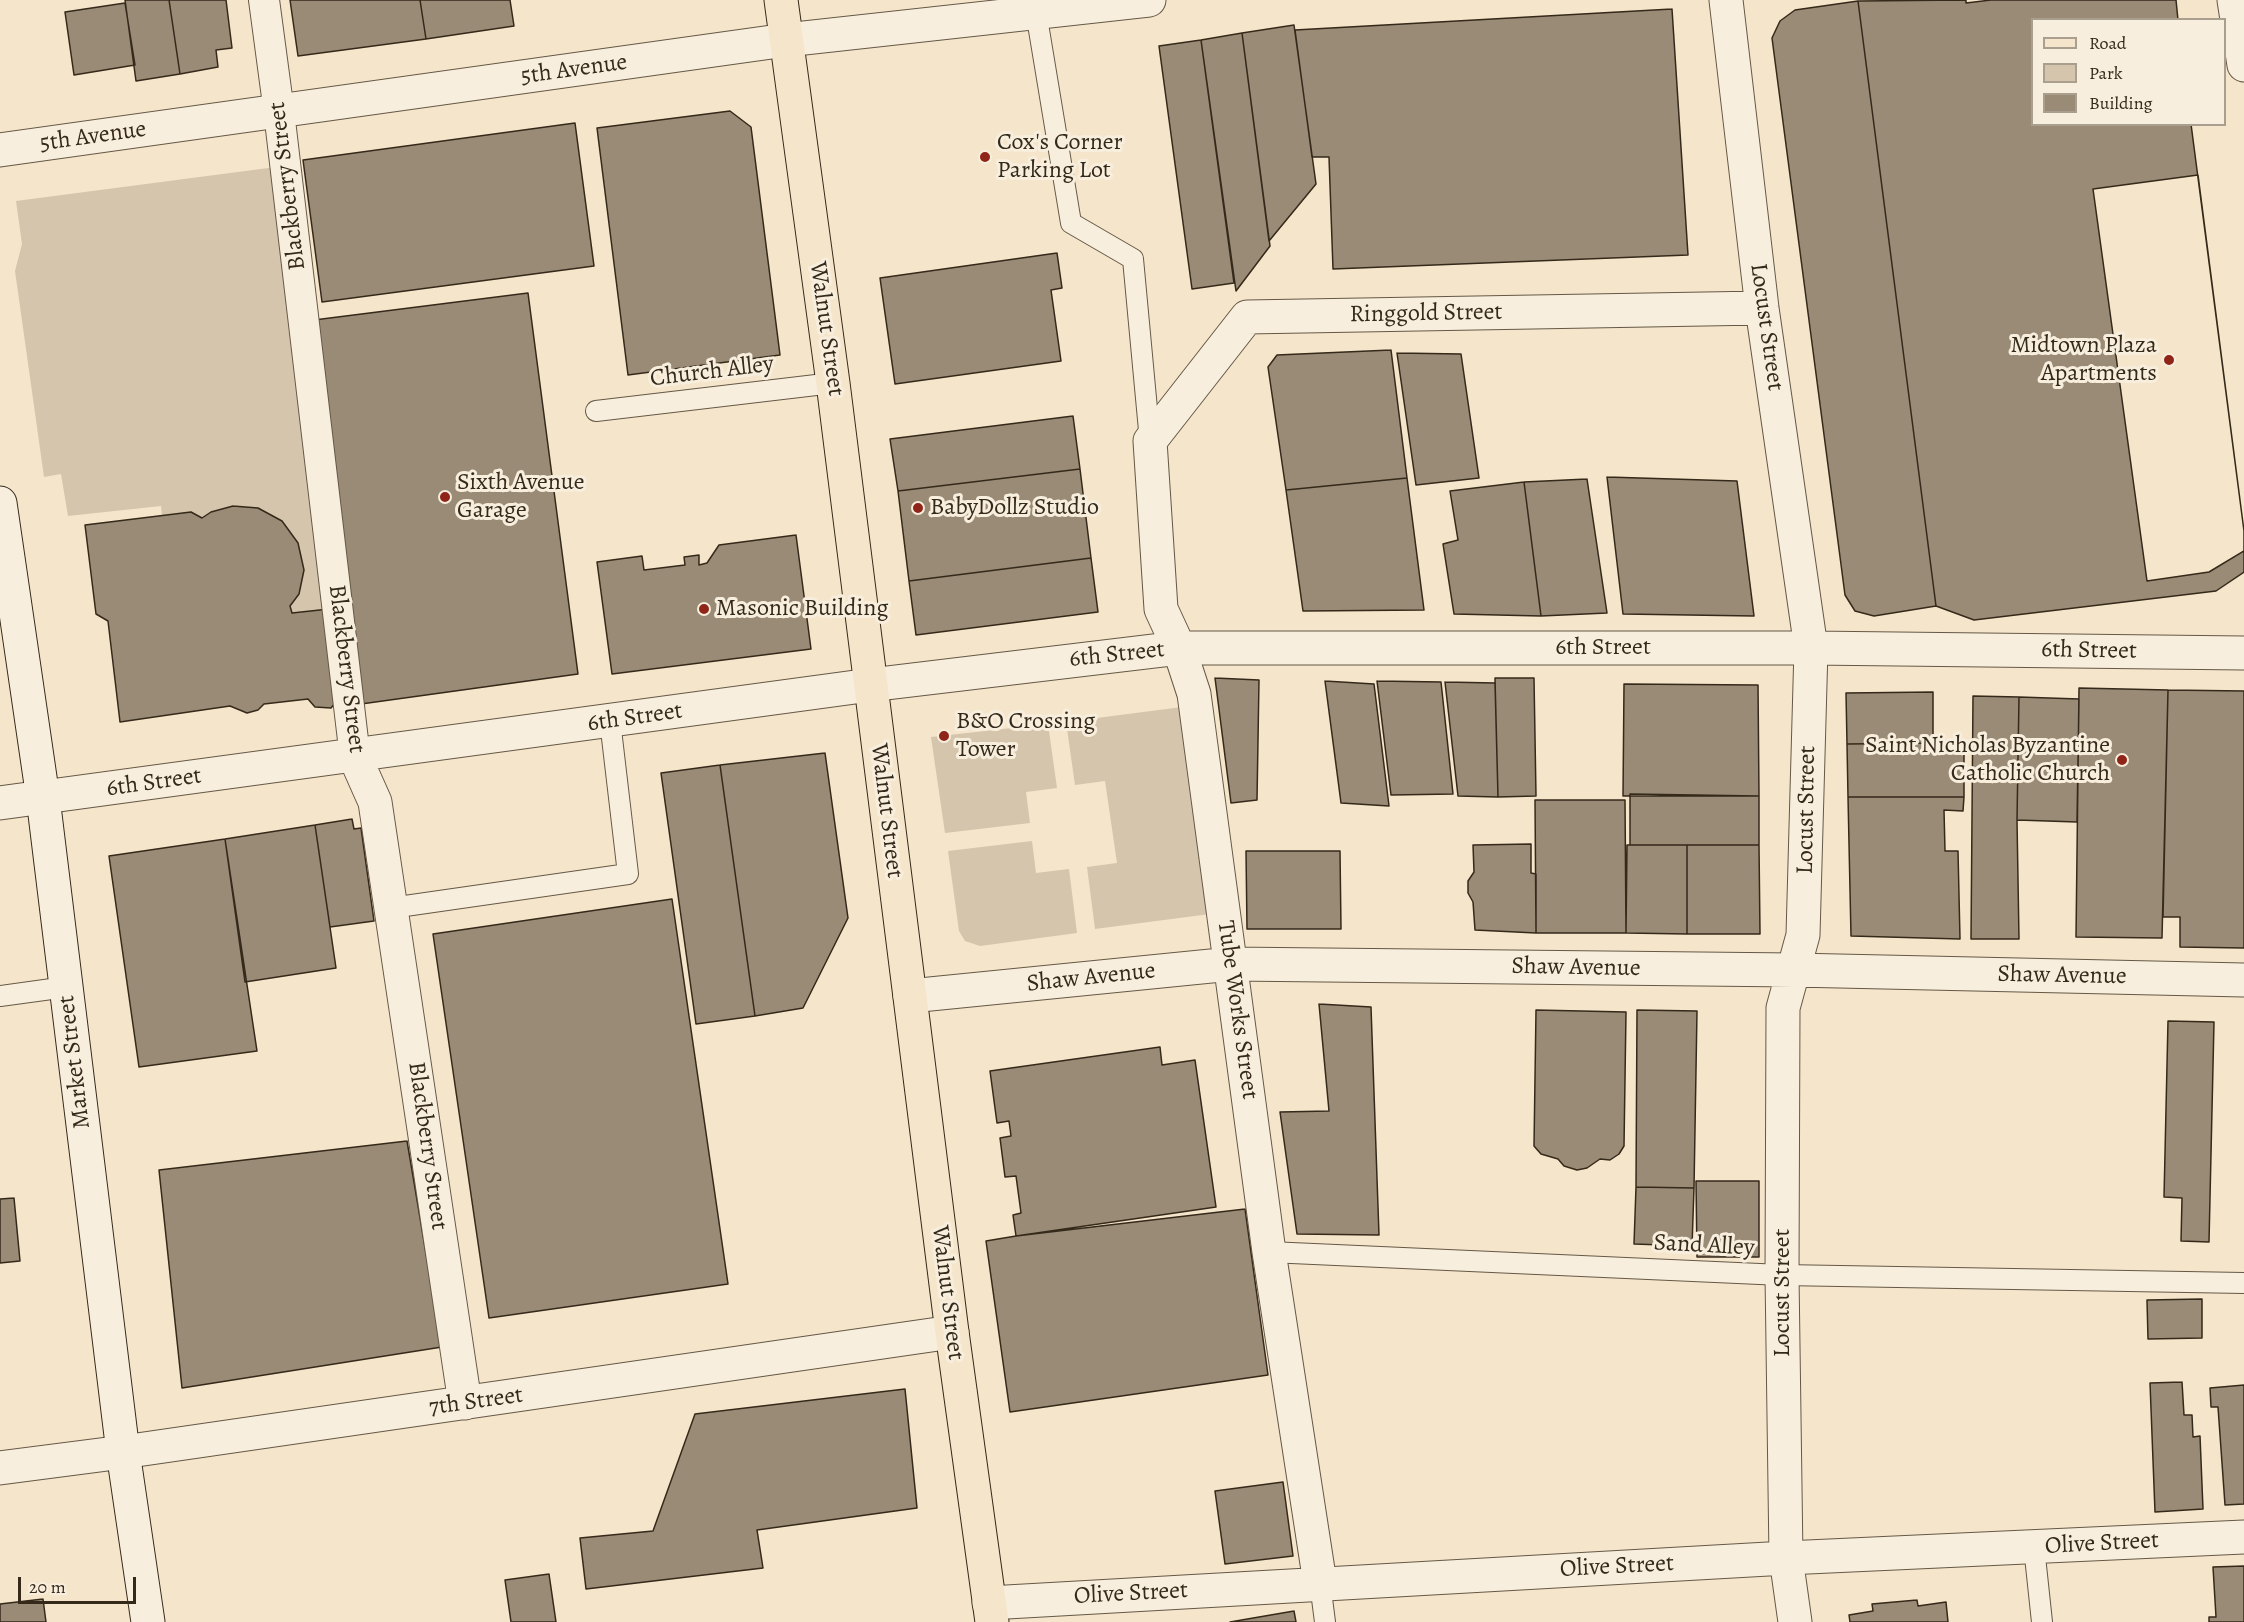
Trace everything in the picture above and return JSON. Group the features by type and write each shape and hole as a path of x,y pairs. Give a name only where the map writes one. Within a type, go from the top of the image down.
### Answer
{"main road":[{"name":"Walnut Street","path":"781,0 833,383 952,1332 991,1612"}],"street":[{"name":"Blackberry Street","path":"264,0 355,756 375,802 465,1403"},
{"name":"5th Avenue","path":"0,150 786,40 1105,2 1149,0"},
{"name":"Locust Street","path":"1726,0 1762,308 1811,648 1803,935 1783,1008 1782,1275 1786,1558 1795,1622"},
{"path":"2234,0 2244,65"},
{"name":"Ringgold Street","path":"1150,441 1247,317 1762,308"},
{"name":"Tube Works Street","path":"1150,441 1161,609 1179,648 1194,694 1269,1252 1320,1583"},
{"name":"Market Street","path":"1,511 43,798 123,1452 148,1622"},
{"name":"6th Street","path":"0,803 870,685 1179,648 1811,648 2244,653"},
{"name":"Shaw Avenue","path":"910,996 1231,964 1794,970 2244,980"},
{"name":"7th Street","path":"0,1468 952,1332"},
{"name":"Olive Street","path":"991,1612 1320,1583 2244,1537"}],"lane":[{"path":"1036,12 1071,223 1133,259 1150,441"},
{"name":"Church Alley","path":"596,411 833,383"},
{"path":"391,908 628,874 610,722"},
{"path":"0,996 66,987"},
{"name":"Sand Alley","path":"1269,1252 1782,1275 2244,1283"},
{"path":"2034,1547 2042,1622"},
{"path":"1320,1583 1325,1622"}],"green space":[{"path":"276,167 329,609 292,613 290,606 299,594 304,570 298,543 282,521 258,508 233,506 211,512 202,518 191,512 162,516 161,506 68,516 61,474 44,477 15,271 22,244 16,201"},
{"path":"1182,707 1210,914 1095,929 1087,867 1117,863 1105,781 1075,785 1066,722"},
{"path":"1048,724 1057,788 1026,792 1030,823 945,833 931,737"},
{"path":"1032,841 1036,873 1069,869 1077,933 980,946 965,941 959,931 948,851"}],"building":[{"path":"125,0 169,0 180,74 136,81"},
{"path":"169,0 226,0 232,48 216,50 218,67 180,74"},
{"path":"290,0 420,0 426,39 298,56"},
{"path":"420,0 510,0 514,26 426,39"},
{"path":"1966,0 1966,3 1991,0 2176,0 2178,18 2031,18 2031,126 2191,126 2244,531 2244,572 2216,591 1974,620 1936,606 1858,1"},
{"path":"1858,1 1936,606 1874,616 1855,611 1845,595 1772,38 1780,21 1795,10"},
{"path":"125,3 135,65 74,75 65,12"},
{"path":"1672,9 1688,255 1333,269 1329,157 1312,157 1295,30"},
{"path":"1294,25 1316,184 1269,241 1242,33"},
{"path":"1242,33 1270,246 1236,291 1201,40"},
{"path":"1201,40 1234,283 1192,289 1159,46"},
{"path":"730,111 751,127 780,355 628,375 597,128"},
{"path":"575,123 594,266 322,302 303,160"},
{"name":"Midtown Plaza Apartments","path":"2198,175 2244,531 2244,551 2209,572 2147,581 2093,189"},
{"path":"1057,253 1062,288 1051,290 1061,361 895,384 880,278"},
{"name":"Sixth Avenue Garage","path":"528,293 578,674 361,704 314,320"},
{"path":"1391,350 1407,478 1286,490 1268,367 1277,355"},
{"path":"1397,353 1461,354 1479,478 1416,485"},
{"path":"1073,416 1080,469 898,491 890,439"},
{"path":"1080,469 1091,558 909,581 898,491"},
{"path":"1607,477 1737,481 1754,616 1623,614"},
{"path":"1407,478 1424,610 1303,611 1286,490"},
{"path":"1587,479 1607,613 1541,616 1524,482"},
{"path":"1524,482 1541,616 1454,614 1443,544 1458,540 1450,491"},
{"path":"233,506 258,508 282,521 298,543 304,570 299,594 290,606 292,613 329,609 340,697 331,708 315,707 308,699 264,704 258,710 247,713 230,706 120,722 108,621 96,614 85,525 191,512 202,518 211,512"},
{"name":"Masonic Building","path":"796,535 811,649 612,674 597,562 642,556 644,570 685,565 684,557 699,555 699,565 707,563 719,545"},
{"path":"1091,558 1098,612 916,635 909,581"},
{"path":"1215,678 1259,680 1257,800 1231,803"},
{"path":"1495,678 1534,678 1536,796 1498,797"},
{"path":"1325,681 1374,684 1389,806 1341,803"},
{"path":"1377,681 1441,682 1453,794 1391,795"},
{"path":"1445,682 1495,683 1498,797 1458,796"},
{"path":"1624,684 1758,685 1759,796 1623,796"},
{"name":"Saint Nicholas Byzantine Catholic Church","path":"2079,688 2168,690 2162,938 2076,937"},
{"path":"2168,690 2244,691 2244,948 2180,947 2180,917 2163,917"},
{"path":"1933,692 1933,743 1847,744 1846,693"},
{"path":"1973,696 2019,697 2017,820 2019,939 1971,939"},
{"path":"2019,697 2079,699 2077,822 2017,820"},
{"path":"1964,743 1964,797 1848,797 1847,744"},
{"path":"825,753 848,918 803,1008 755,1016 720,765"},
{"path":"720,765 755,1016 696,1024 661,773"},
{"path":"1630,794 1759,796 1759,845 1630,845"},
{"path":"1848,797 1964,797 1963,811 1944,810 1945,851 1958,851 1960,939 1851,936"},
{"path":"1535,800 1625,800 1626,933 1536,933"},
{"path":"352,819 354,829 361,828 374,921 330,927 315,825"},
{"path":"315,825 336,968 245,982 225,839"},
{"path":"225,839 257,1051 139,1067 109,856"},
{"path":"1531,844 1531,873 1536,874 1536,933 1475,930 1473,902 1468,893 1468,881 1474,872 1473,845"},
{"path":"1627,845 1687,845 1687,934 1626,933"},
{"path":"1687,845 1759,845 1760,934 1687,934"},
{"path":"1246,851 1340,851 1341,929 1247,929"},
{"path":"672,899 728,1284 489,1318 433,934"},
{"path":"1319,1004 1371,1007 1379,1235 1297,1234 1280,1112 1329,1111"},
{"path":"1536,1010 1626,1012 1624,1146 1619,1154 1610,1160 1600,1159 1587,1168 1577,1170 1564,1166 1558,1159 1541,1154 1534,1146"},
{"path":"1637,1010 1697,1011 1694,1188 1636,1187"},
{"path":"2168,1021 2214,1022 2209,1242 2181,1241 2182,1198 2164,1197"},
{"path":"1160,1047 1162,1065 1195,1060 1216,1207 1016,1236 1013,1215 1021,1213 1016,1176 1005,1177 1000,1138 1011,1136 1009,1121 997,1123 990,1071"},
{"path":"407,1141 442,1347 182,1388 159,1170"},
{"path":"1696,1181 1759,1181 1759,1257 1697,1257"},
{"path":"1636,1187 1694,1188 1692,1246 1634,1244"},
{"path":"14,1198 20,1261 0,1263 0,1199"},
{"path":"1245,1209 1268,1375 1010,1412 986,1241"},
{"path":"2202,1299 2202,1338 2148,1339 2147,1300"},
{"path":"2182,1382 2184,1415 2192,1415 2193,1437 2200,1436 2203,1509 2155,1512 2150,1383"},
{"path":"2244,1385 2244,1504 2225,1505 2218,1407 2211,1407 2210,1388"},
{"path":"905,1389 917,1508 757,1530 763,1568 586,1589 580,1538 653,1531 695,1414"},
{"path":"1283,1482 1293,1556 1225,1564 1215,1491"},
{"path":"2244,1566 2244,1622 2209,1622 2209,1617 2216,1617 2213,1567"},
{"path":"549,1574 556,1622 511,1622 505,1580"},
{"path":"43,1599 46,1622 0,1622 0,1604"},
{"path":"1917,1600 1918,1606 1946,1602 1948,1622 1850,1622 1849,1615 1873,1611 1872,1604"},
{"path":"1294,1611 1296,1622 1230,1622"}],"place":[{"name":"Cox's Corner Parking Lot","path":"985,157"},
{"name":"Midtown Plaza Apartments","path":"2169,360"},
{"name":"Sixth Avenue Garage","path":"445,497"},
{"name":"BabyDollz Studio","path":"918,508"},
{"name":"Masonic Building","path":"704,609"},
{"name":"B&O Crossing Tower","path":"944,736"},
{"name":"Saint Nicholas Byzantine Catholic Church","path":"2122,760"}]}
